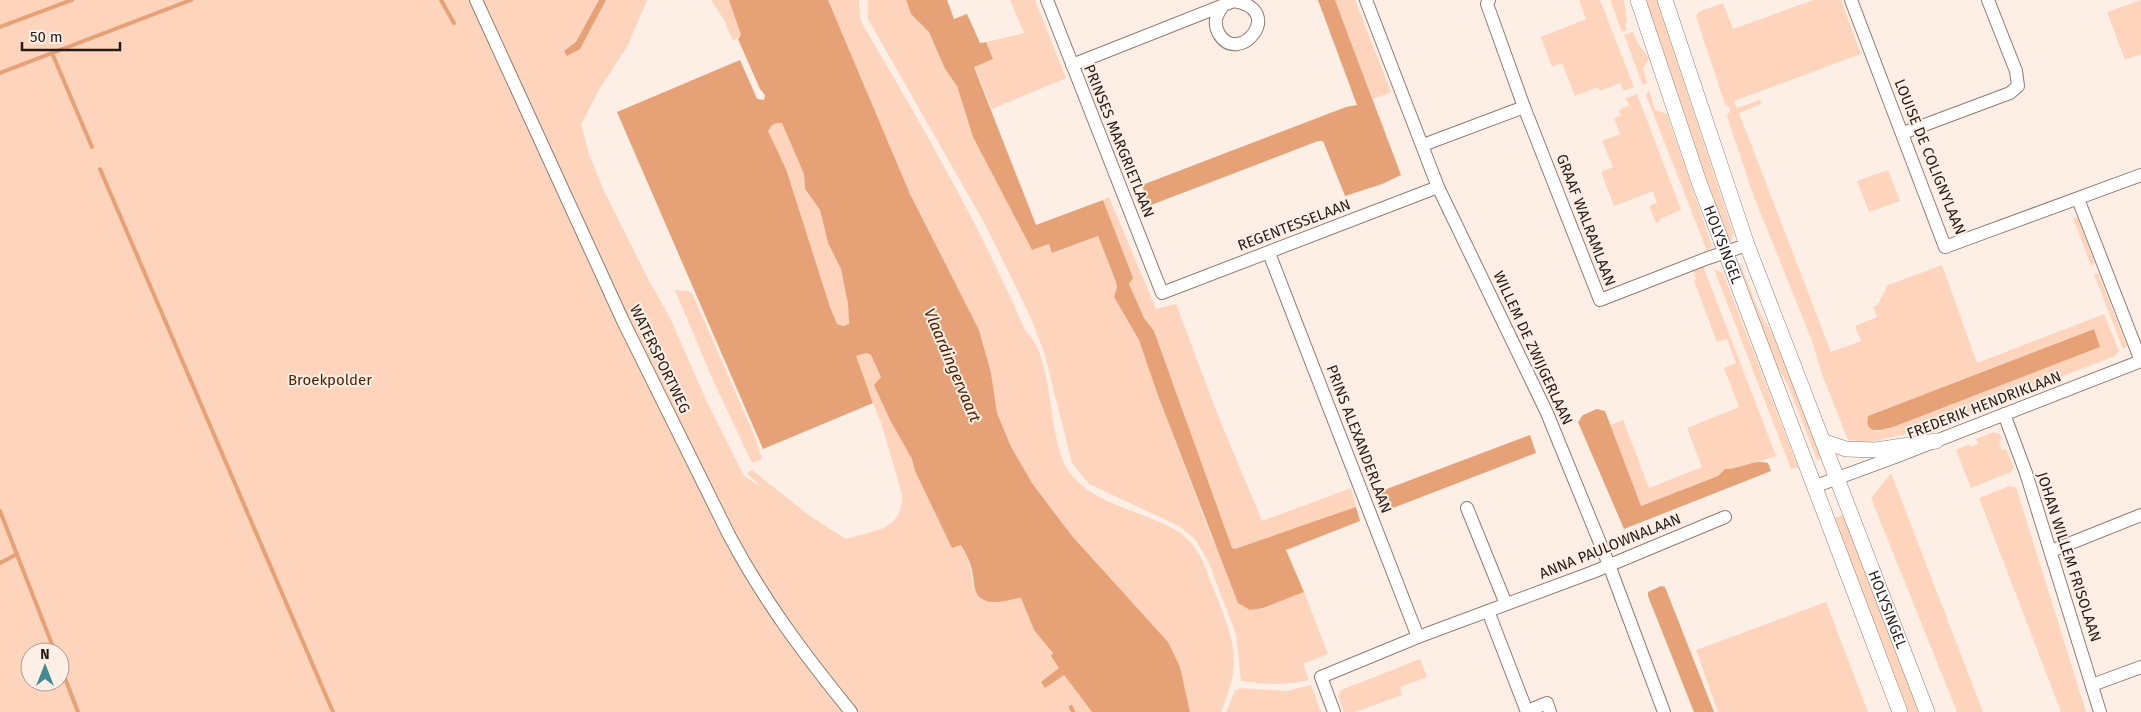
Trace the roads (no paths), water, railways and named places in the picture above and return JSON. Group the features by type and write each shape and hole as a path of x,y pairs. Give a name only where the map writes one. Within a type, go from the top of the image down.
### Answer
{"street":[{"name":"WATERSPORTWEG","path":"476,0 623,321 746,568 788,632 851,712"},
{"name":"PRINSES MARGRIETLAAN","path":"1047,0 1162,293"},
{"name":"WILLEM DE ZWIJGERLAAN","path":"1366,0 1438,187 1546,413 1609,565 1664,712"},
{"path":"1423,144 1524,107 1486,4 1489,0"},
{"name":"HOLYSINGEL","path":"1638,0 1699,182 1816,486 1823,510 1900,712"},
{"name":"HOLYSINGEL","path":"1664,0 1747,245 1927,712"},
{"name":"LOUISE DE COLIGNYLAAN","path":"1851,0 1945,247 2141,175"},
{"path":"1903,133 2010,93 2018,86 2016,71 1988,0"},
{"path":"1072,65 1223,6"},
{"name":"GRAAF WALRAMLAAN","path":"1524,107 1600,300 1747,245"},
{"name":"REGENTESSELAAN","path":"1162,293 1438,187"},
{"path":"2078,199 2141,361"},
{"name":"PRINS ALEXANDERLAAN","path":"1269,252 1418,636"},
{"name":"FREDERIK HENDRIKLAAN","path":"1838,477 2141,361"},
{"name":"JOHAN WILLEM FRISOLAAN","path":"2004,414 2026,473 2100,712"},
{"path":"1824,442 1846,449 1876,450 1936,441"},
{"path":"1816,486 1838,477"},
{"path":"1467,508 1506,604"},
{"path":"2051,551 2141,515"},
{"name":"ANNA PAULOWNALAAN","path":"1334,712 1321,677 1418,636 1609,565 1725,517"},
{"path":"1488,611 1527,711 1547,704 1550,712"},
{"path":"2092,685 2141,667"}],"water":[{"path":"599,0 606,0 580,49 567,56 564,51 576,42"},
{"name":"Vlaardingervaart","path":"729,0 828,0 910,194 979,330 991,373 997,413 1011,447 1032,483 1072,536 1168,642 1180,667 1190,712 1092,712 1064,675 1045,688 1041,682 1059,668 1051,656 1053,653 1034,630 1021,598 994,602 982,599 978,595 966,554 961,545 952,548 915,471 912,459 890,420 874,385 881,377 871,355 866,353 856,356 873,403 763,449 617,112 740,60 757,99 764,100 765,95 760,89 738,39 741,35","holes":["782,123 804,174 805,189 820,210 828,243 841,269 848,304 849,324 843,326 837,324 830,307 786,169 768,131 772,125"]},
{"path":"906,0 947,0 954,19 967,14 980,43 986,42 993,59 974,67 1036,225 1103,200 1133,278 1129,284 1144,318 1154,331 1232,548 1235,549 1356,507 1360,521 1286,550 1304,592 1263,608 1250,610 1238,603 1157,393 1139,340 1114,297 1117,287 1116,282 1098,236 1052,253 1049,244 1032,250 973,137 957,86 945,69 929,32 911,14"},
{"path":"1318,0 1335,0 1401,175 1382,184 1345,196 1323,141 1318,141 1151,205 1148,204 1142,185 1346,107 1357,105"},
{"path":"2094,329 2100,347 1893,427 1874,430 1869,427 1867,422 1868,416"},
{"path":"1597,409 1605,411 1641,506 1718,476 1725,469 1762,462 1768,463 1771,471 1624,529 1578,422 1583,415"},
{"path":"1530,435 1536,453 1385,511 1376,493"},
{"path":"1661,586 1665,587 1714,712 1694,712 1648,596 1648,592"}],"waterway":[{"path":"0,27 72,0"},
{"path":"0,73 191,0"},
{"path":"441,0 454,23"},
{"path":"52,53 92,147"},
{"path":"100,169 333,712"},
{"path":"0,511 51,642"},
{"path":"0,563 17,554"},
{"path":"70,691 78,712"},
{"path":"1071,707 1073,712"}],"park label":[{"name":"Broekpolder","path":"330,380"}]}
